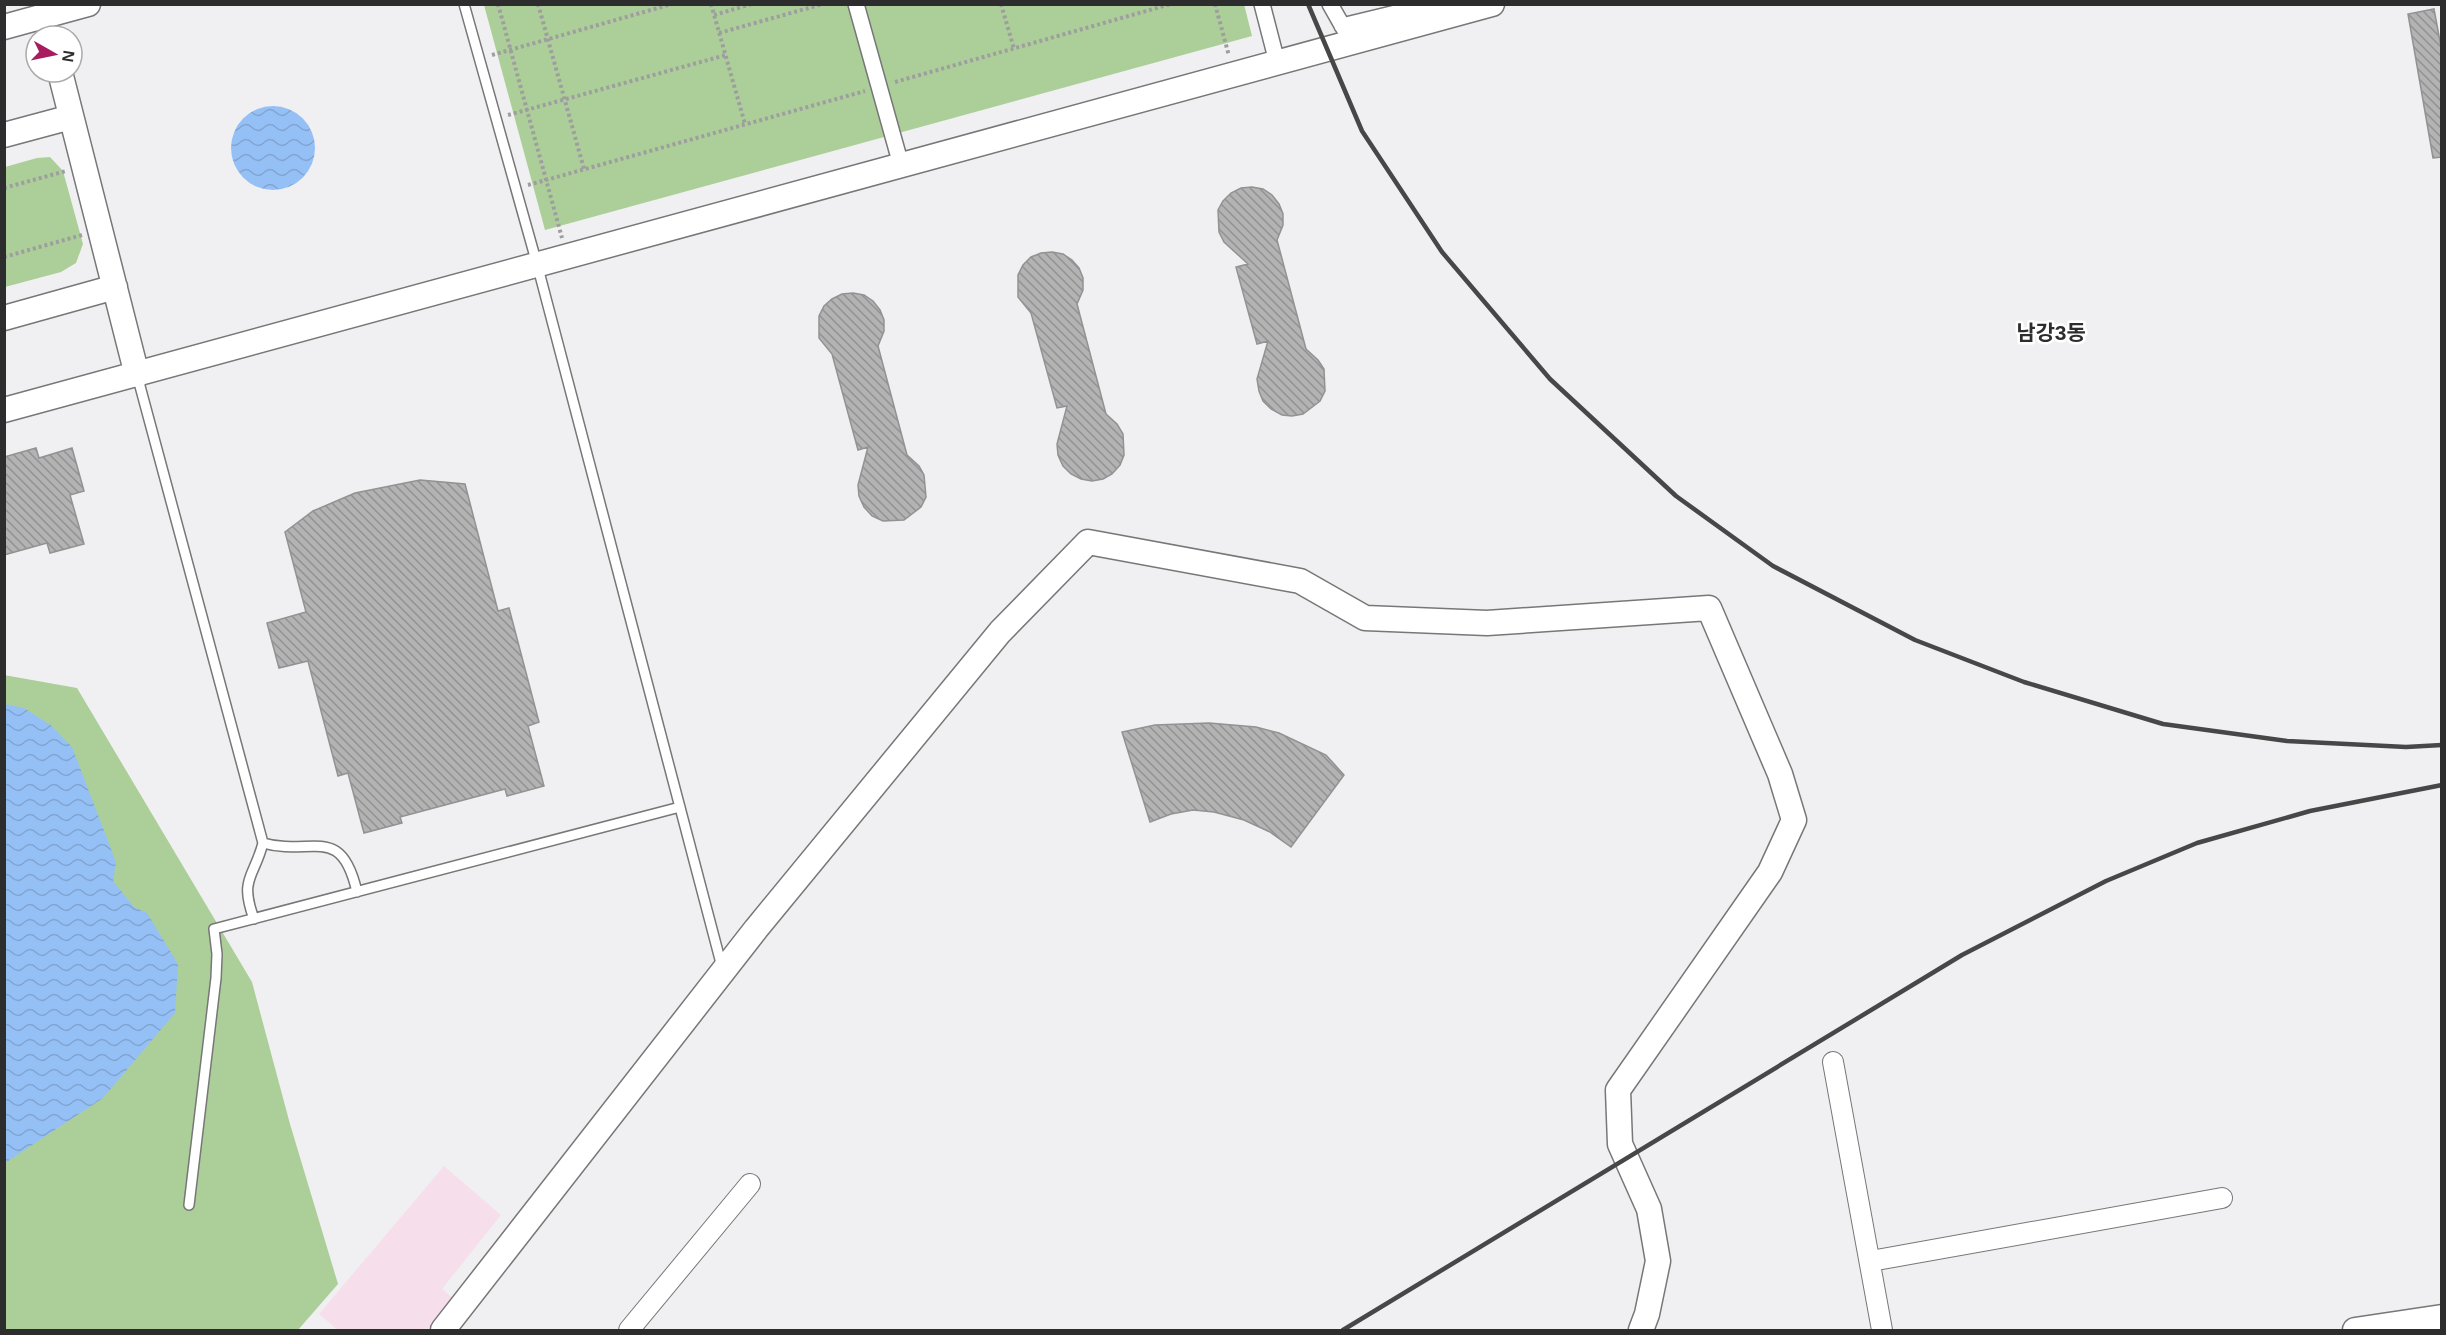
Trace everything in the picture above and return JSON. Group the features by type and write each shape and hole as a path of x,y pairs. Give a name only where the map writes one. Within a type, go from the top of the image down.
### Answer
{"street":[{"path":"51,24 88,4"},
{"path":"856,4 901,165"},
{"path":"1262,4 1277,62"},
{"path":"1330,4 1347,34"},
{"path":"4,410 1277,62 1347,34 1433,4"},
{"path":"1347,34 1492,4"},
{"path":"4,27 24,27"},
{"path":"63,84 137,375"},
{"path":"4,135 71,117"},
{"path":"4,318 115,287"},
{"path":"443,1330 723,972 1000,632 1088,542 1300,581 1365,618 1487,623 1709,608 1780,774 1794,820 1770,872 1618,1090 1620,1144 1649,1209 1658,1261 1647,1314 1641,1330"},
{"path":"1833,1062 1882,1330"},
{"path":"629,1330 750,1184"},
{"path":"1871,1261 2222,1198"},
{"path":"2355,1330 2442,1317"}],"lane":[{"path":"464,4 537,264 723,972"},
{"path":"137,375 263,843 251,868 247,885 248,902 254,919"},
{"path":"189,1205 216,978 217,954 214,929 680,807"},
{"path":"263,843 275,846 317,845 333,850 346,859 352,871 357,892"}],"path":[{"path":"498,4 567,257"},
{"path":"538,4 584,169"},
{"path":"479,58 672,4"},
{"path":"711,4 745,124"},
{"path":"714,15 752,4"},
{"path":"719,33 823,4"},
{"path":"1001,4 1014,49"},
{"path":"516,189 1171,4"},
{"path":"1215,4 1234,74"},
{"path":"496,118 726,55"},
{"path":"4,188 84,166"},
{"path":"4,257 100,230"}],"shaded area":[{"path":"444,1166 501,1215 442,1289 454,1299 427,1330 338,1330 319,1314"}],"green space":[{"path":"1244,4 1252,36 545,230 484,5"},
{"path":"50,157 63,171 83,244 76,263 61,272 5,287 5,167 37,158"},
{"path":"4,675 77,688 252,982 290,1124 338,1284 298,1330 5,1330"}],"water":[{"path":"265,106 281,106 297,113 308,124 315,140 312,164 303,178 281,190 265,190 249,183 238,172 231,156 231,140 238,124 249,113"},
{"path":"5,704 24,708 52,726 72,747 116,862 113,881 134,907 147,913 178,964 175,1013 103,1098 5,1163"}],"building":[{"path":"2434,9 2442,52 2442,157 2433,158 2408,14"},
{"path":"1241,188 1263,189 1272,195 1283,214 1283,225 1277,240 1306,349 1324,369 1325,391 1320,401 1303,414 1282,415 1263,401 1257,379 1268,341 1257,344 1236,267 1248,264 1224,242 1219,232 1218,210 1223,201 1231,193"},
{"path":"1052,252 1063,254 1072,260 1079,268 1083,278 1083,290 1077,304 1106,414 1117,424 1123,434 1124,455 1120,465 1112,474 1103,479 1092,481 1081,479 1071,474 1063,466 1058,455 1057,444 1067,406 1057,408 1031,313 1018,297 1018,275 1023,265 1031,257"},
{"path":"842,294 864,295 873,301 884,320 884,331 878,346 907,455 919,466 924,475 926,497 921,507 904,520 883,521 872,516 864,507 859,496 858,485 868,447 858,450 832,354 819,338 819,316 824,306"},
{"path":"36,448 39,458 72,448 84,491 70,495 84,544 50,553 47,543 4,555 4,457"},
{"path":"420,480 465,484 498,611 509,608 539,722 528,726 544,786 507,796 505,789 400,817 402,823 364,833 348,773 338,776 308,661 279,668 267,623 306,612 285,532 313,511 355,493"},
{"path":"1209,723 1256,727 1279,733 1326,755 1344,775 1291,847 1270,832 1244,820 1214,812 1193,810 1171,814 1150,822 1122,732 1155,725"}],"railway":[{"path":"1308,4 1362,131 1442,252 1550,379 1676,496 1773,566 1915,640 2024,682 2163,724 2287,741 2406,747 2442,745"},
{"path":"1343,1330 1962,955 2106,881 2197,843 2310,811 2442,785"}],"district":[{"name":"남강3동","path":"2051,333"}]}
